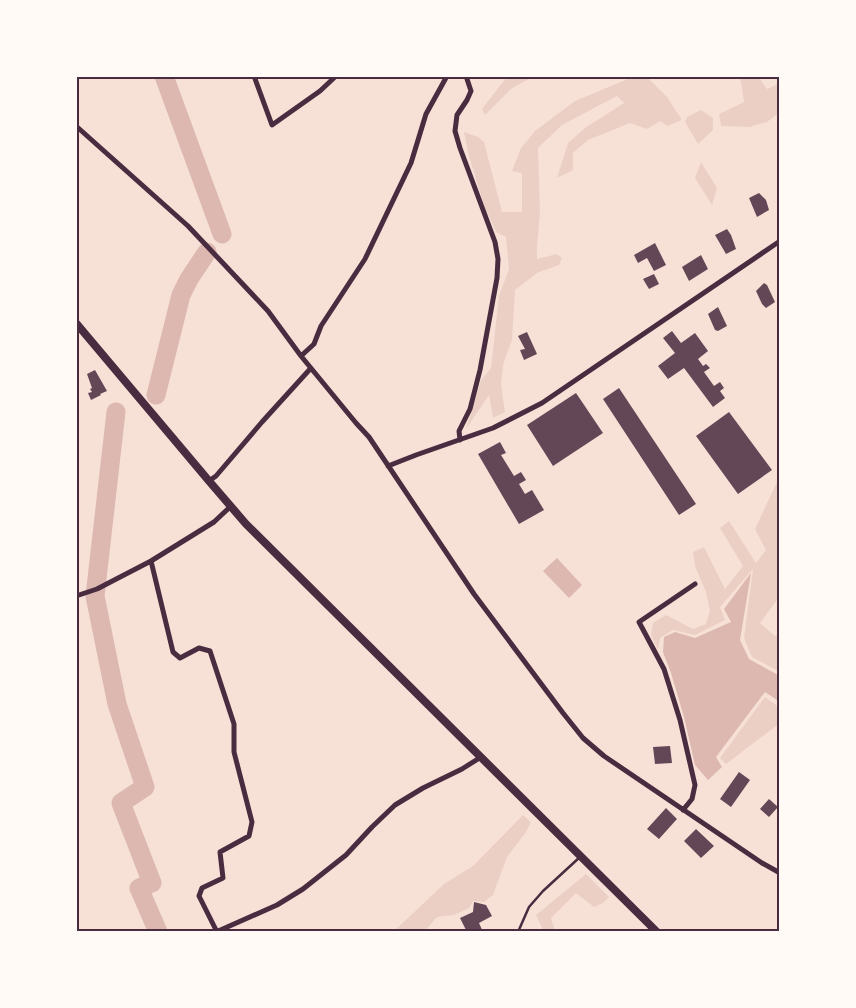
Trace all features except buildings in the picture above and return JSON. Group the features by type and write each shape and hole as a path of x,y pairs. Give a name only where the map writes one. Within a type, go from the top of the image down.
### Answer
{"main road":[{"path":"76,322 246,524 657,932"}],"street":[{"path":"254,76 272,125 306,101 336,76"},
{"path":"301,356 314,344 321,326 365,259 411,163 426,114 447,76"},
{"path":"460,440 459,431 470,409 480,370 497,278 498,259 494,242 455,131 457,115 471,91 466,76"},
{"path":"76,126 188,226 268,311 301,356 369,438 474,594 583,738 604,756 762,863 780,873"},
{"path":"388,466 492,428 542,403 780,242"},
{"path":"209,482 311,368"},
{"path":"76,596 95,590 151,561 214,522 231,506"},
{"path":"151,561 173,652 180,658 199,648 210,651 234,724 234,752 252,822 249,836 220,852 223,878 202,888 199,896 217,932 277,905 303,889 346,855 395,805 481,757"},
{"path":"683,810 692,799 695,785 680,720 664,669 639,622 695,584"}],"lane":[{"path":"518,932 529,907 543,891 581,856"}],"shaded area":[{"path":"511,76 534,76 511,89 485,115 482,109 506,78"},
{"path":"635,76 646,76 667,97 682,120 667,126 660,121 647,129 630,123 588,140 573,153 573,170 557,178 568,143 585,128 624,103 617,96 562,125 538,148 540,212 537,259 557,254 562,258 559,265 537,273 515,290 512,340 503,365 501,384 505,412 493,418 489,395 466,429 481,380 491,368 499,296 509,269 506,237 496,232 484,205 469,156 464,132 478,137 484,142 502,212 522,212 522,173 512,171 521,148 535,131 575,101"},
{"path":"740,76 758,76 767,89 780,83 780,112 767,122 749,127 721,126 719,114 744,102"},
{"path":"701,110 713,118 713,130 698,144 685,122 687,117"},
{"path":"701,162 717,188 712,205 695,178"},
{"path":"780,478 780,596 760,623 775,636 780,633 780,672 752,657 744,638 753,569 720,607 725,620 695,635 673,630 660,638 658,650 651,635 653,623 666,615 693,629 706,624 710,611 706,592 695,566 693,552 704,547 725,589 743,566 720,528 729,521 756,563 766,550 755,529"},
{"path":"557,558 582,585 569,598 543,571"},
{"path":"751,573 740,640 749,659 780,676 780,702 765,692 716,757 722,767 708,780 695,765 684,717 663,652 664,637 675,632 695,638 731,622 724,609"},
{"path":"765,697 780,708 780,728 776,726 726,764 720,758"},
{"path":"523,815 531,822 526,832 507,857 493,895 484,902 473,901 469,908 454,915 437,917 424,932 393,932 444,884 473,866"},
{"path":"586,874 609,897 603,903 594,907 576,893 551,918 556,932 544,932 536,915"}],"waterway":[{"path":"164,76 222,234"},
{"path":"156,395 181,295 207,252"},
{"path":"116,412 95,596 117,704 145,787 121,803 152,883 139,888 158,932"}]}
